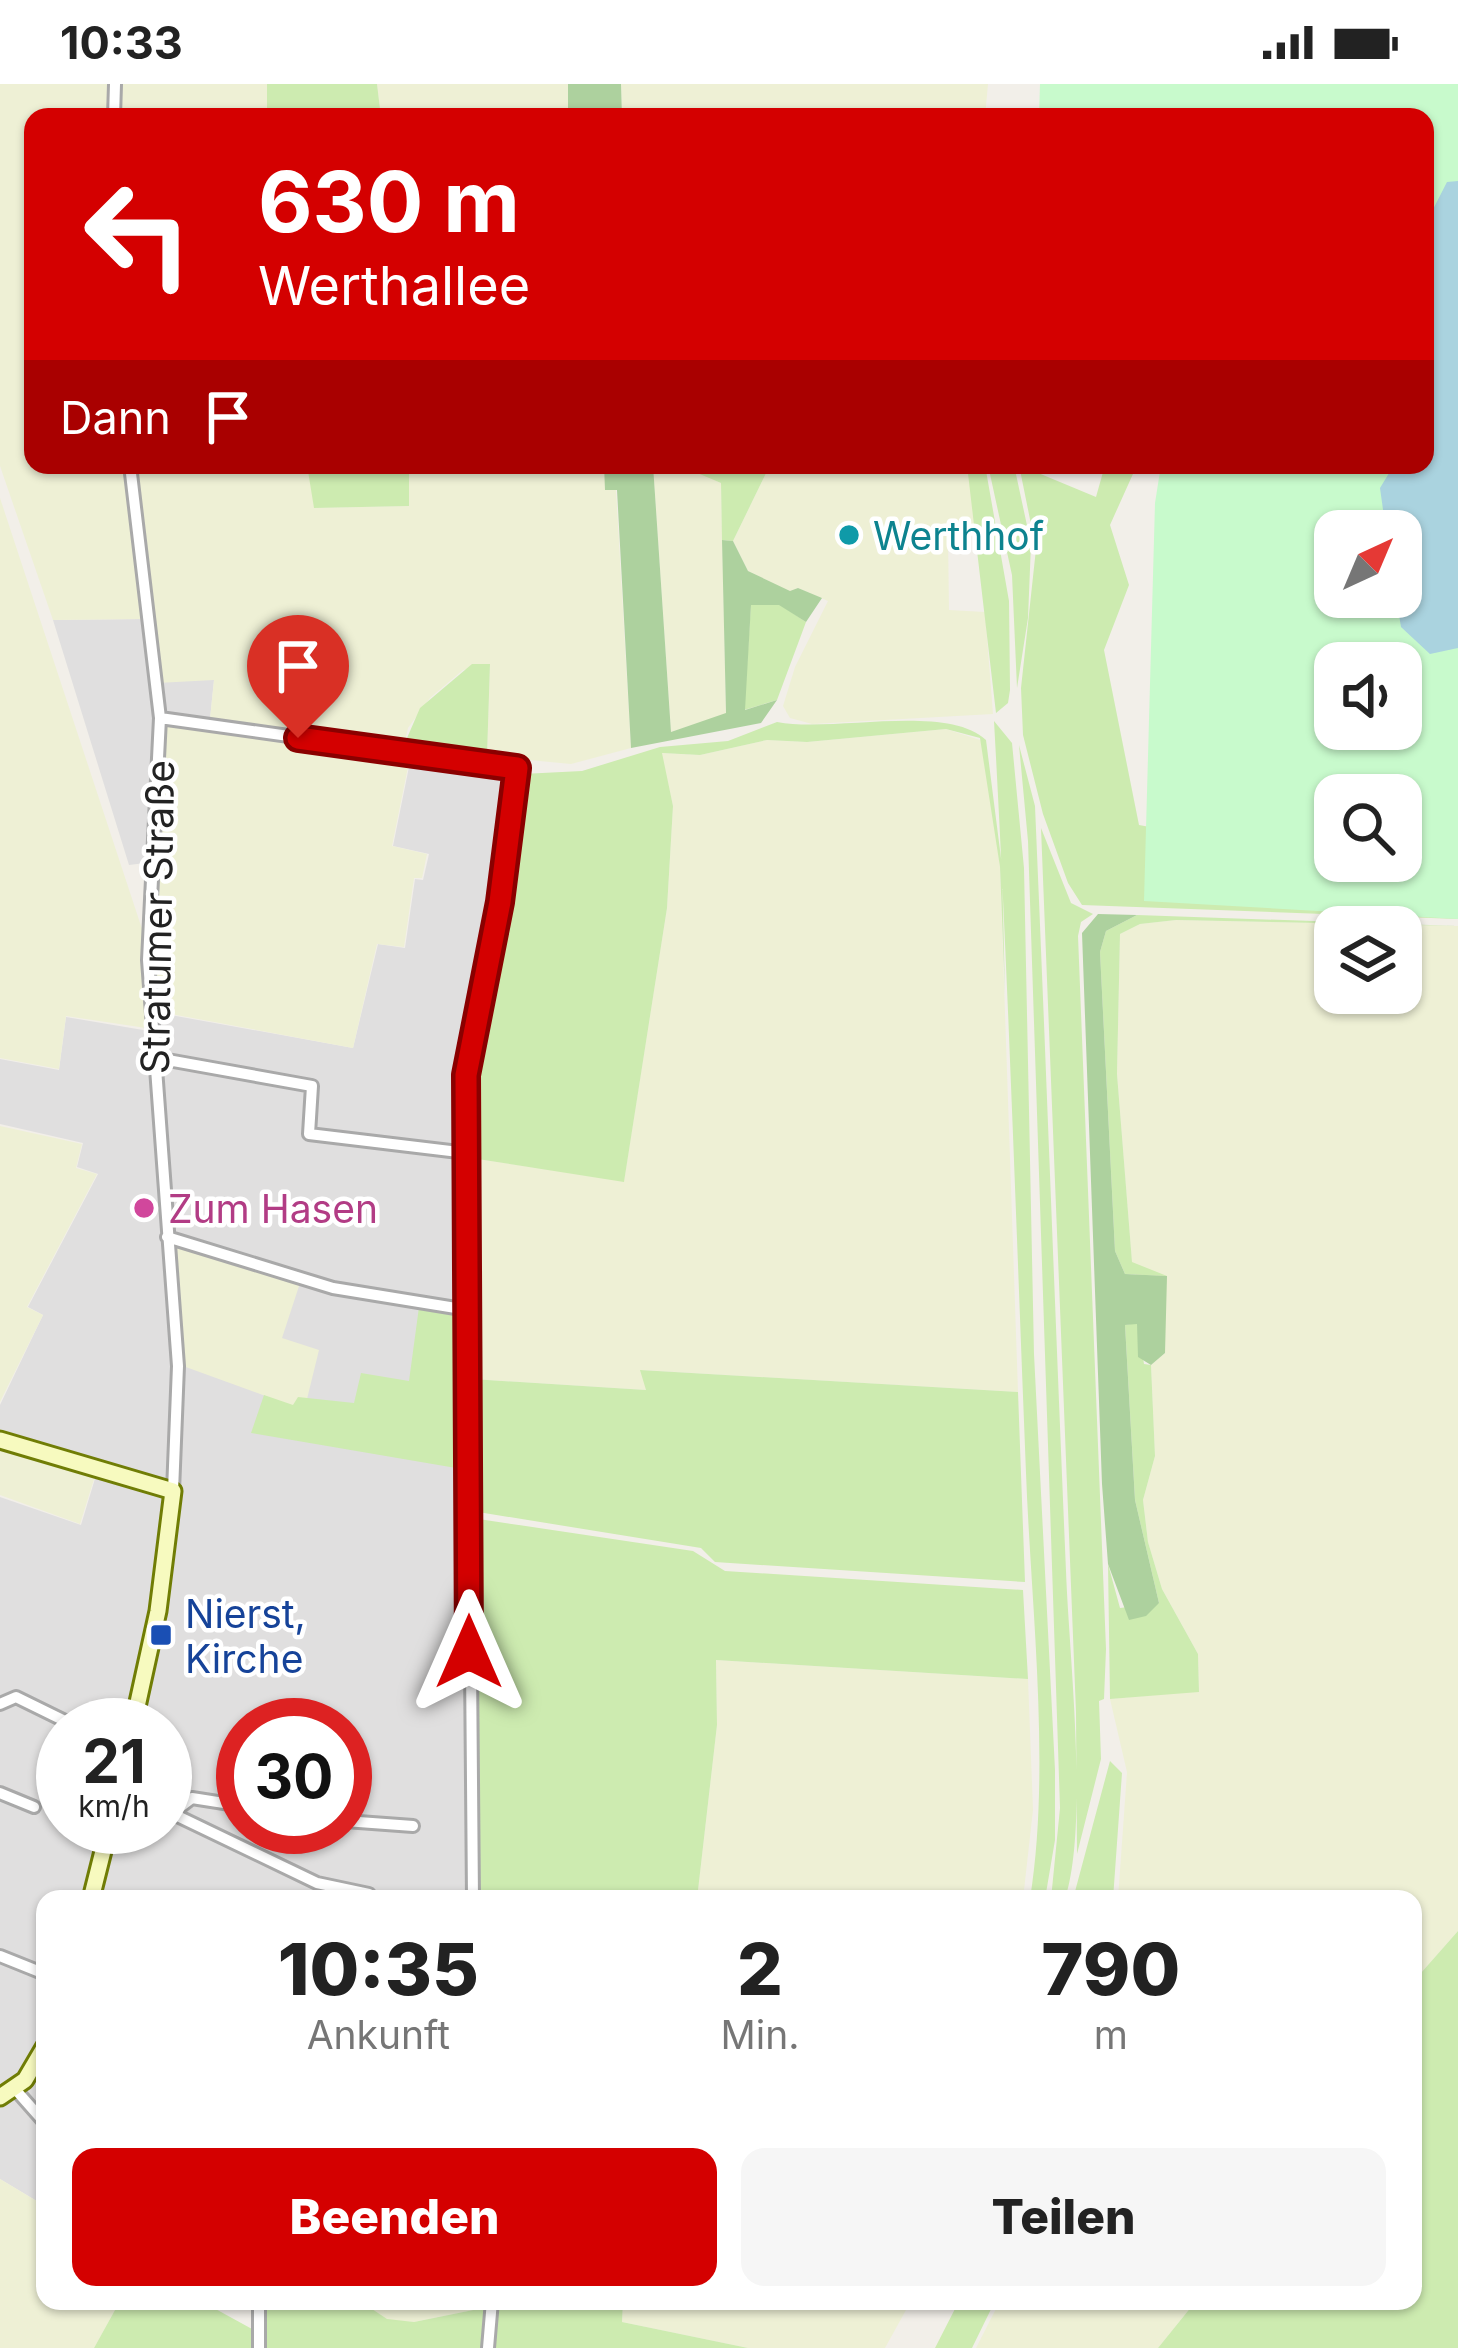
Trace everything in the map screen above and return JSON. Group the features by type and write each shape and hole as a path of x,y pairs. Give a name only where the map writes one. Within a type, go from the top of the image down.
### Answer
{"street":[{"name":"Stratumer Straße","path":"131,474 160,718 148,960 179,1421 158,1611 139,1698"},
{"path":"160,718 517,768 500,902 468,1047 473,1890"},
{"path":"151,1058 313,1086 309,1134 466,1153"},
{"path":"167,1237 333,1288 468,1310"},
{"path":"0,1440 173,1491"},
{"path":"0,1704 16,1697 36,1707"},
{"path":"0,1793 34,1808"},
{"path":"192,1823 326,1887 344,1890"},
{"path":"372,1823 413,1826"},
{"path":"93,1890 102,1854"},
{"path":"0,1955 36,1970"},
{"path":"36,2057 8,2093 36,2116"},
{"path":"259,2310 259,2348"},
{"path":"488,2348 491,2310"}],"shaded area":[{"path":"144,619 214,680 210,719 157,713 153,862 129,865 53,620"},
{"path":"411,757 504,771 510,780 495,899 460,1065 468,1890 36,1890 36,2201 0,2179 0,1497 81,1525 100,1462 0,1429 0,1405 43,1315 28,1307 98,1174 77,1167 83,1143 0,1124 0,1059 59,1070 66,1017 155,1032 154,1012 353,1048 378,944 405,948 415,879 423,880 429,854 393,846"}],"green space":[{"path":"0,84 111,84 110,108 24,108 24,474 127,474 144,619 53,620 0,466"},
{"path":"118,84 267,84 267,108 118,108"},
{"path":"267,84 377,84 380,108 267,108"},
{"path":"377,84 568,84 568,108 380,108"},
{"path":"568,84 621,84 622,108 568,108"},
{"path":"621,84 988,84 986,108 622,108"},
{"path":"1040,84 1458,84 1458,919 1422,917 1422,906 1314,906 1314,911 1144,901 1160,474 1434,474 1434,108 1039,108"},
{"path":"135,474 309,474 315,508 408,506 409,474 605,474 606,489 616,490 631,748 571,764 487,756 490,665 463,670 430,698 408,728 404,745 210,719 214,680 157,683"},
{"path":"308,474 409,474 409,506 314,508"},
{"path":"604,474 654,474 671,732 726,713 722,540 733,541 748,571 790,591 798,588 822,598 806,622 779,605 751,605 745,710 777,700 761,723 631,748 617,490 605,490"},
{"path":"654,474 701,474 721,483 726,714 671,732"},
{"path":"700,474 766,474 733,541 722,540 721,483"},
{"path":"766,474 969,474 979,531 948,535 949,610 985,612 993,714 812,724 790,718 783,706 795,667 828,601 798,588 790,592 748,571 733,541"},
{"path":"968,474 987,474 1009,601 1010,690 1008,703 996,713"},
{"path":"990,474 1016,474 1031,544 1028,618 1017,688 1012,575"},
{"path":"1021,474 1041,474 1096,497 1102,474 1133,474 1110,525 1129,585 1104,650 1139,825 1314,857 1314,882 1422,882 1422,793 1458,819 1458,919 1422,918 1422,906 1314,906 1314,914 1082,905 1068,883 1043,814 1023,735 1021,688 1036,549"},
{"path":"0,498 143,932 146,1028 66,1016 59,1069 0,1058"},
{"path":"751,604 779,604 806,622 777,700 744,710"},
{"path":"472,664 490,664 487,756 404,745 420,708"},
{"path":"994,721 1012,743 1024,868 1034,1354 1055,1770 1055,1840 1047,1890 1031,1890 1039,1796 1038,1687"},
{"path":"777,722 944,723 986,740 1002,866 1005,995 1000,867 980,738 946,729 807,742 767,740 700,755 662,753 673,806 667,908 624,1182 471,1158 470,1076 522,774 582,771 660,747 728,741"},
{"path":"165,723 410,757 392,846 427,854 422,878 414,878 404,947 377,944 353,1048 155,1011"},
{"path":"946,729 983,741 1000,867 1018,1392 642,1370 647,1390 472,1379 471,1158 624,1181 667,908 673,806 661,753 700,755 767,740 807,742"},
{"path":"1019,745 1035,806 1076,1738 1076,1828 1067,1890 1052,1890 1060,1808 1028,841"},
{"path":"1041,828 1071,903 1093,914 1081,922 1078,936 1106,1649 1104,1699 1099,1701 1101,1759 1077,1854 1076,1712"},
{"path":"1098,914 1137,915 1106,931 1100,952 1115,1251 1125,1274 1167,1276 1165,1353 1151,1365 1138,1357 1137,1324 1125,1325 1135,1500 1159,1603 1146,1616 1129,1620 1108,1564 1102,1484 1082,933"},
{"path":"1137,915 1314,921 1176,920 1140,924 1120,934 1117,1074 1132,1262 1167,1276 1125,1274 1115,1251 1100,952 1106,931"},
{"path":"1176,920 1314,923 1314,1014 1422,1014 1422,925 1458,926 1458,1931 1422,1972 1422,1890 1119,1890 1127,1772 1110,1699 1199,1691 1198,1654 1162,1589 1148,1542 1143,1500 1155,1456 1151,1365 1165,1353 1132,1263 1117,1074 1120,934 1140,924"},
{"path":"0,1126 82,1144 76,1168 97,1174 27,1307 43,1315 0,1402"},
{"path":"173,1244 300,1283 282,1338 319,1350 307,1399 298,1398 293,1406 183,1366"},
{"path":"419,1307 454,1313 461,1320 461,1464 456,1468 251,1433 264,1395 293,1405 298,1397 354,1403 361,1373 409,1381"},
{"path":"1137,1323 1144,1364 1151,1365 1155,1456 1143,1500 1148,1542 1162,1589 1198,1654 1199,1692 1110,1699 1108,1564 1120,1608 1159,1603 1135,1500 1125,1325"},
{"path":"640,1370 1018,1392 1025,1582 715,1562 701,1548 472,1511 472,1379 646,1390"},
{"path":"0,1445 95,1476 80,1524 0,1495"},
{"path":"472,1518 693,1551 725,1571 1023,1590 1028,1679 716,1660 717,1725 698,1890 477,1890"},
{"path":"716,1660 1028,1679 1033,1810 1024,1890 698,1890 717,1725"},
{"path":"1110,1761 1122,1773 1114,1890 1075,1890"},
{"path":"1458,1931 1458,2348 1158,2348 1189,2310 1422,2310 1422,1972"},
{"path":"0,2179 36,2201 36,2310 115,2310 94,2348 0,2348"},
{"path":"115,2310 217,2310 252,2329 255,2348 94,2348"},
{"path":"262,2310 374,2310 387,2319 414,2322 488,2310 484,2348 263,2348"},
{"path":"373,2310 473,2310 414,2322 387,2320"},
{"path":"495,2310 623,2310 622,2322 748,2348 492,2348"},
{"path":"623,2310 906,2310 885,2348 748,2348 622,2322"},
{"path":"954,2310 991,2310 972,2348 935,2348"},
{"path":"995,2310 1189,2310 1158,2348 976,2348"}],"water":[{"path":"1458,181 1458,648 1430,654 1401,627 1400,618 1422,618 1422,510 1383,510 1380,488 1389,474 1434,474 1434,207 1447,182"}],"place":[{"name":"Werthhof","path":"849,535"},
{"name":"Zum Hasen","path":"144,1208"},
{"name":"Nierst, Kirche","path":"161,1635"}],"route":[{"path":"298,738 517,768 500,902 475,1010 466,1075 469,1652"}]}
